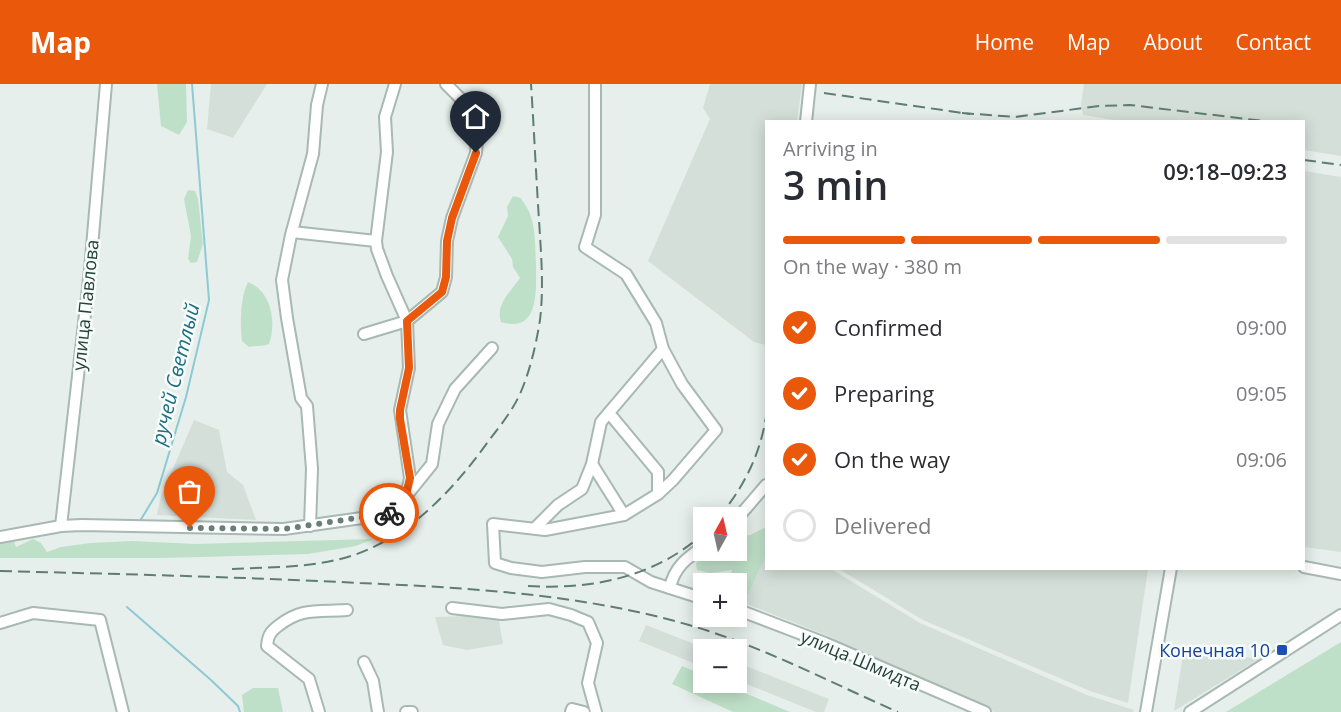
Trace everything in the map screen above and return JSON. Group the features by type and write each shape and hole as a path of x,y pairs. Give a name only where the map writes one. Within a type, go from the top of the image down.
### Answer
{"street":[{"name":"улица Павлова","path":"60,526 90,270 106,84"},
{"path":"310,526 312,469 307,406 301,398 282,279 292,231 313,154 317,105 322,84"},
{"path":"394,84 385,117 387,152 376,241 387,276 407,321 409,368 400,410 410,478 406,495"},
{"path":"364,333 407,321 442,292 446,277 447,241 452,218 476,153 478,128 476,119 466,101 446,84"},
{"path":"595,84 595,215 585,247 626,274 656,323 663,349 682,384 716,430 693,459 658,494 624,515 545,530 493,525 495,563 511,568 542,572 585,567 625,567 651,582 693,595"},
{"path":"806,120 810,84"},
{"path":"292,231 376,241"},
{"path":"0,537 60,526 272,529 310,526 396,511 432,464 438,424 455,389 492,348"},
{"path":"536,528 558,505 582,489 592,464 601,422 663,349"},
{"path":"609,413 658,472 658,494"},
{"path":"592,464 624,515"},
{"path":"747,507 765,486"},
{"path":"670,588 673,575 678,567 693,555"},
{"path":"1305,567 1341,574"},
{"path":"1146,712 1171,570"},
{"path":"452,608 502,614 549,609 588,622 597,643 588,684 596,712"},
{"path":"319,712 309,679 272,652 267,646 268,636 271,631 295,614 347,610"},
{"path":"0,622 33,613 100,620 123,712"},
{"name":"улица Шмидта","path":"747,613 825,643 985,712"},
{"path":"1190,712 1341,615"},
{"path":"364,662 373,681 378,712"},
{"path":"570,712 572,710 584,712"},
{"path":"406,712 412,712"}],"shaded area":[{"path":"211,84 267,84 233,138 207,129"},
{"path":"710,84 802,84 797,120 765,120 765,345 754,342 648,261 710,119 703,108"},
{"path":"1084,84 1341,84 1341,156 1305,150 1305,120 1114,120 1083,115 1081,104"},
{"path":"1305,171 1341,177 1341,552 1305,547"},
{"path":"194,420 219,430 227,472 243,485 256,520 157,515 160,499"},
{"path":"765,558 765,570 833,570 920,623 1087,695 1134,710 1133,712 994,712 836,648 833,638 747,604 747,597"},
{"path":"841,570 1148,570 1128,703 1090,691 923,620"},
{"path":"498,615 503,644 467,650 443,645 435,617"},
{"path":"646,625 693,643 693,663 639,641"},
{"path":"1184,648 1259,659 1174,711"},
{"path":"747,666 829,699 824,712 816,712 747,684"}],"green space":[{"path":"157,84 186,84 187,122 179,135 161,126"},
{"path":"188,190 195,191 198,199 203,244 197,262 191,263 188,259 191,236 184,199"},
{"path":"513,196 521,198 532,220 536,275 535,297 529,316 523,322 514,324 501,322 500,310 505,298 520,278 513,267 512,259 498,237 508,216 507,207"},
{"path":"248,282 262,292 270,308 272,326 269,344 266,345 249,347 242,341 241,311"},
{"path":"765,528 765,558 747,597 747,573 731,573 732,570 710,573 697,570 696,563 698,561 747,561 747,535"},
{"path":"9,538 14,541 16,547 33,539 41,543 47,552 61,547 90,543 132,541 196,544 373,539 356,546 308,554 163,558 0,558 0,540"},
{"path":"1341,642 1341,712 1226,712"},
{"path":"682,666 693,671 693,693 745,693 790,712 733,712 672,684"},
{"path":"253,688 278,688 283,712 244,712 242,695"}],"waterway":[{"name":"ручей Светлый","path":"140,521 157,493 186,397 209,300 192,84"},
{"name":"ручей Светлый","path":"127,607 211,680 238,706 240,712"}],"railway":[{"path":"232,569 294,566 339,559 354,555 395,535 431,508 447,492 513,406 530,367 541,308 541,257 531,84"},
{"path":"824,93 970,114"},
{"path":"962,113 1015,117 1099,106 1130,105 1256,120"},
{"path":"1305,160 1341,165"},
{"path":"727,507 743,483 755,458 765,422"},
{"path":"528,586 575,586 622,578 665,560 693,542"},
{"path":"0,571 225,577 402,585 485,590 567,599 649,614 743,643 898,712"}],"way so far":[{"path":"190,528 284,529 389,513"}],"place":[{"name":"Конечная 10","path":"1282,650"}],"route":[{"path":"389,513 396,511 406,495 410,478 400,419 409,368 407,321 438,297 445,285 447,241 452,218 476,153"}]}
